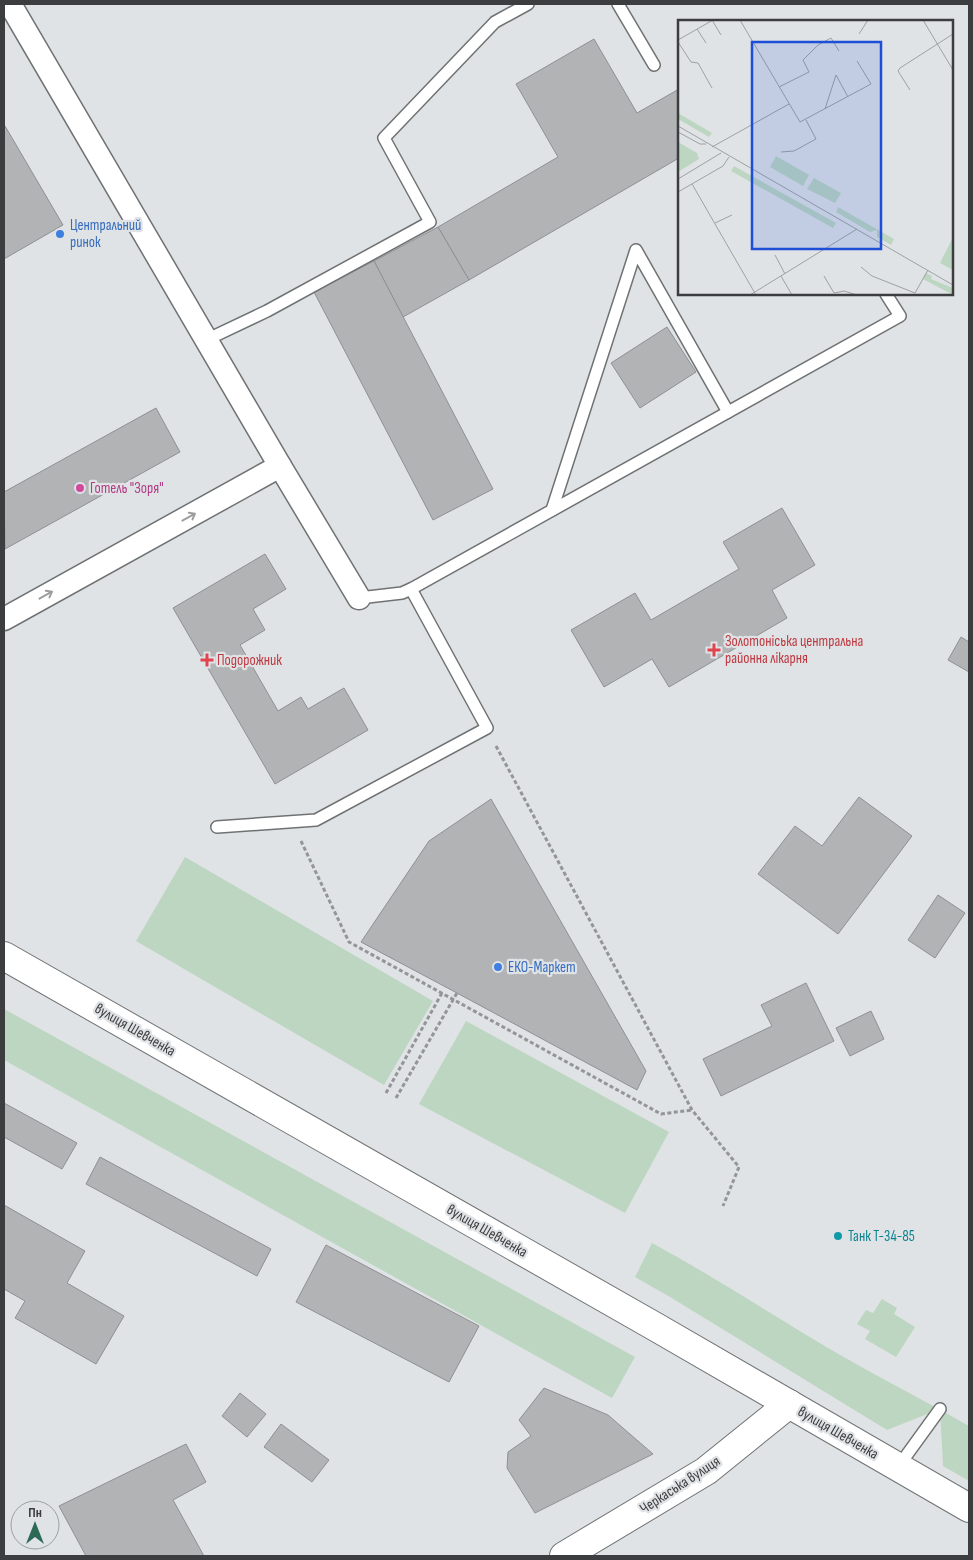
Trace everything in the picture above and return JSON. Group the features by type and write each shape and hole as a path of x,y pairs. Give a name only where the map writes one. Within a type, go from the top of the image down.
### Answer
{"main road":[{"name":"вулиця Шевченка","path":"4,956 969,1508"},
{"name":"Черкаська вулиця","path":"564,1556 706,1471 789,1404"}],"street":[{"path":"10,4 280,466 360,598"},
{"path":"4,618 280,466"}],"lane":[{"path":"206,340 267,311 430,222 384,138 495,22 528,4"},
{"path":"618,4 654,65"},
{"path":"552,510 636,250 728,412"},
{"path":"360,598 402,593 411,589 900,316 887,295"},
{"path":"217,827 316,820 487,728 411,589"},
{"path":"898,1467 940,1409"}],"path":[{"path":"487,728 692,1110 739,1167 723,1206"},
{"path":"292,822 349,942 661,1114 692,1110"},
{"path":"386,1093 442,993"},
{"path":"396,1098 457,993"}],"green space":[{"path":"185,857 433,1001 384,1085 136,941"},
{"path":"4,1009 635,1357 612,1398 4,1060"},
{"path":"466,1021 669,1132 625,1213 419,1104"},
{"path":"652,1243 842,1356 939,1409 887,1430 635,1277"},
{"path":"882,1299 897,1308 894,1314 915,1327 896,1357 865,1339 870,1331 857,1324 866,1310 873,1313"},
{"path":"940,1410 969,1426 969,1481 943,1466"}],"building":[{"path":"594,39 637,113 678,90 678,159 469,280 438,227 558,157 516,84"},
{"path":"4,126 63,225 4,259"},
{"path":"438,227 469,280 403,317 374,261"},
{"path":"374,261 493,489 433,520 314,292"},
{"path":"667,327 696,372 640,408 611,363"},
{"path":"156,408 180,452 5,549 4,492"},
{"path":"782,508 815,565 772,590 787,618 669,687 652,659 604,687 571,630 635,593 651,620 739,569 723,542"},
{"path":"265,554 286,589 253,609 265,630 240,645 278,711 301,697 308,709 344,688 368,730 275,784 173,608"},
{"path":"961,637 969,642 969,672 948,660"},
{"path":"859,797 912,836 838,934 758,874 795,826 822,846"},
{"name":"ЕКО-Маркет","path":"491,799 646,1071 637,1090 361,942 429,841"},
{"path":"938,895 965,913 935,958 908,940"},
{"path":"806,983 834,1041 721,1096 703,1059 772,1026 761,1005"},
{"path":"871,1011 884,1039 850,1056 836,1028"},
{"path":"4,1103 77,1143 62,1169 4,1137"},
{"path":"100,1157 271,1249 257,1276 86,1184"},
{"path":"4,1205 85,1251 67,1283 124,1316 96,1364 15,1318 25,1301 4,1289"},
{"path":"326,1245 479,1326 449,1382 296,1302"},
{"path":"544,1388 608,1415 653,1454 535,1513 507,1468 508,1452 531,1436 519,1420"},
{"path":"240,1393 266,1414 247,1437 222,1416"},
{"path":"281,1424 329,1460 312,1482 264,1447"},
{"path":"186,1444 206,1482 173,1500 204,1556 86,1556 60,1506"}],"place":[{"name":"Центральний ринок","path":"60,234"},
{"name":"Готель \"Зоря\"","path":"80,488"},
{"name":"Золотоніська центральна районна лікарня","path":"714,650"},
{"name":"Подорожник","path":"207,660"},
{"name":"ЕКО-Маркет","path":"498,967"},
{"name":"Танк Т-34-85","path":"838,1236"}]}
